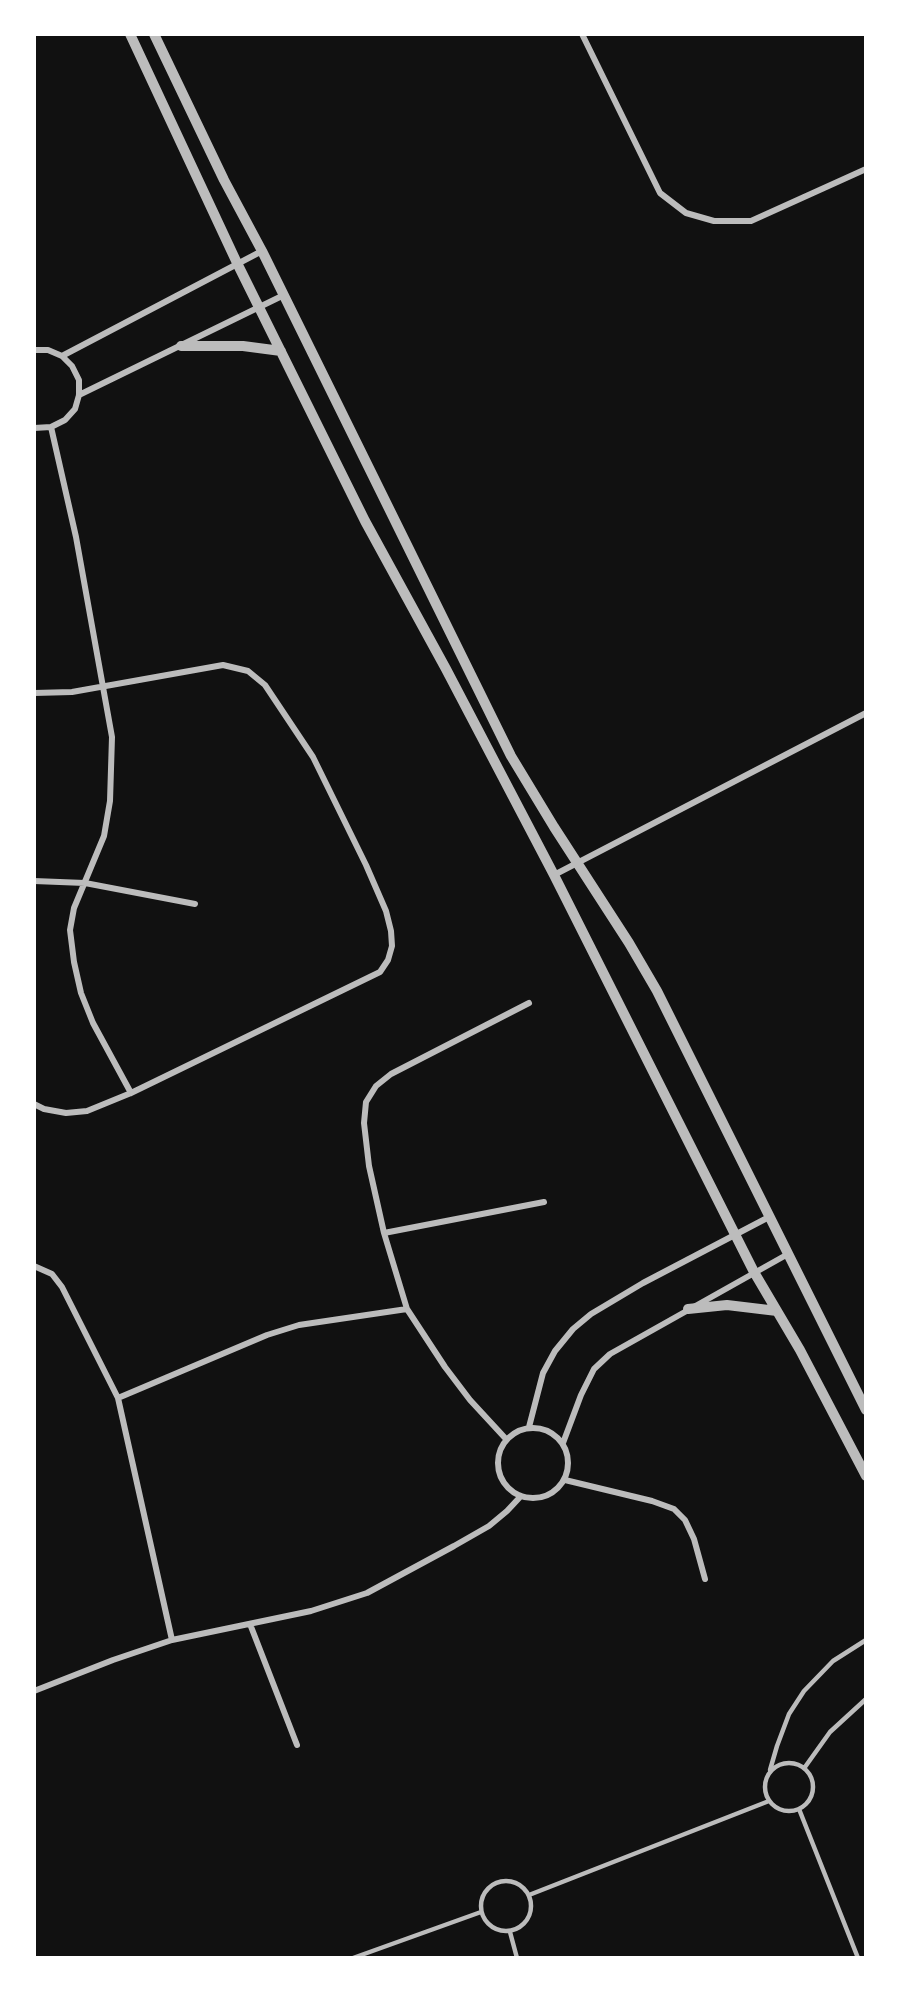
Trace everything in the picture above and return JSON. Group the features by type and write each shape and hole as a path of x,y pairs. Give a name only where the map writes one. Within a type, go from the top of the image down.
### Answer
{"street":[{"path":"130,34 237,263 365,521 554,875 754,1272 866,1476"},
{"path":"154,34 224,180 284,295 511,756 657,991 866,1410"},
{"path":"582,34 660,192 686,213 714,221 751,221 866,169"},
{"path":"62,356 262,251"},
{"path":"79,394 284,295"},
{"path":"181,346 243,346 281,351"},
{"path":"34,350 48,350 62,356 72,366 79,380 79,394 75,409 65,420 51,427 34,428"},
{"path":"51,427 76,537 111,737 110,801 104,836 74,908 70,930 81,993 93,1023 131,1093"},
{"path":"34,693 72,692 223,665 248,671 265,685 313,757 386,911 392,946 388,960 380,972 131,1093 87,1111 66,1113 44,1109 34,1104"},
{"path":"554,875 866,713"},
{"path":"34,881 85,883 195,904"},
{"path":"506,1439 470,1400 407,1309 384,1233 369,1167 364,1123 366,1102 376,1086 391,1074 529,1003"},
{"path":"384,1233 544,1202"},
{"path":"529,1427 543,1372 555,1351 573,1329 591,1314 634,1288 769,1216"},
{"path":"563,1443 581,1395 594,1369 619,1348 788,1254"},
{"path":"34,1266 52,1274 62,1287 118,1398 172,1640"},
{"path":"688,1309 727,1305 777,1311"},
{"path":"118,1398 267,1335 299,1325 407,1309"},
{"path":"529,1427 542,1428 554,1434 563,1443 568,1454 569,1467 565,1480 546,1496 534,1499 511,1491 498,1472 497,1460 506,1439 517,1431 529,1427"},
{"path":"565,1480 652,1501 674,1509 685,1521 694,1539 705,1579"},
{"path":"34,1691 172,1640 311,1611 367,1593 489,1526 521,1496"},
{"path":"250,1624 297,1745"}],"lane":[{"path":"771,1770 781,1763 794,1762 805,1767 813,1777 814,1790 809,1802 799,1809 786,1811 777,1808 770,1801 765,1792 765,1784 777,1746 789,1714 804,1691 833,1661 866,1640"},
{"path":"805,1767 830,1732 866,1699"},
{"path":"529,1895 770,1801"},
{"path":"799,1809 858,1958"},
{"path":"502,1881 513,1882 522,1887 529,1895 532,1906 529,1918 521,1928 510,1932 497,1930 487,1923 481,1912 481,1902 485,1892 502,1881"},
{"path":"353,1958 481,1912"},
{"path":"510,1932 517,1958"}]}
